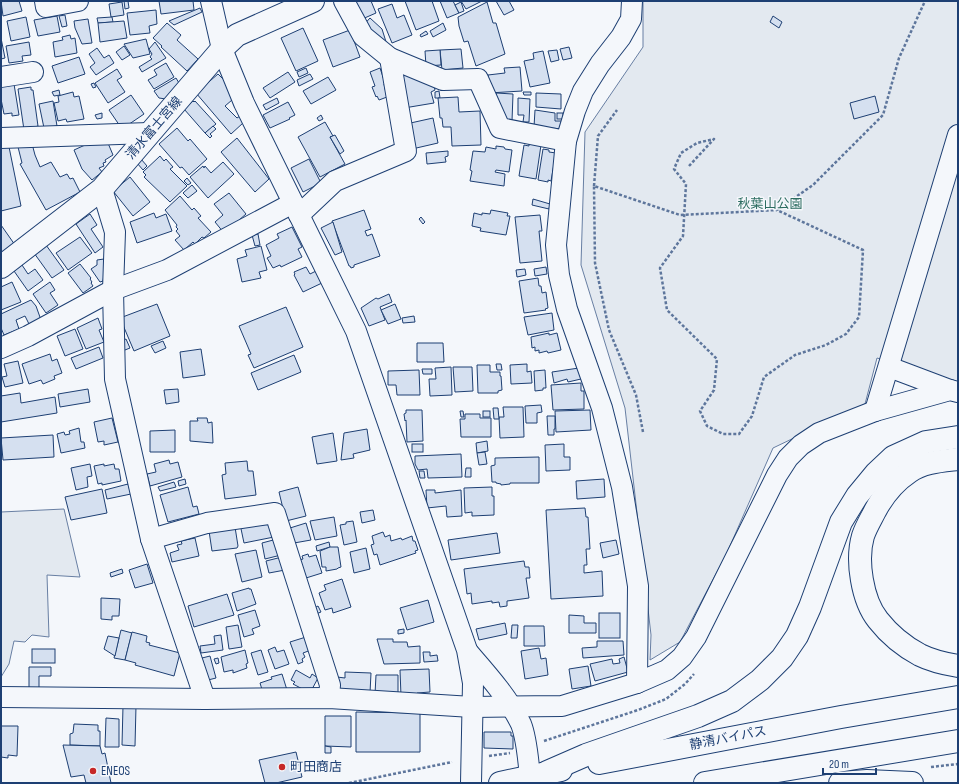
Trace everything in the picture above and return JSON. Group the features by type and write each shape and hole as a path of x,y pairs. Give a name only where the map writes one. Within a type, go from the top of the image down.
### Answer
{"main road":[{"name":"清水富士宮線","path":"1,268 102,189 222,49 237,35 313,1"},
{"path":"539,774 586,755 698,716 732,701 760,680 782,658 797,636 810,607 841,522 857,496 876,473 893,457 926,442 958,437"},
{"path":"958,458 932,462 909,472 894,485 881,501 870,520 863,536 860,555 861,575 866,598 878,620 898,640 920,655 948,665 958,666"},
{"name":"静清バイパス","path":"500,783 539,774 833,718 958,698"},
{"path":"705,783 958,741"},
{"path":"840,783 867,781 912,783"}],"street":[{"path":"45,1 46,7 78,1"},
{"path":"211,1 222,49 244,103 356,331 467,650 473,682 472,783"},
{"path":"344,1 363,36 390,58 443,80 478,79 500,128 566,141"},
{"path":"632,1 631,19 622,37 600,64 583,91 566,141 556,237 559,275 568,309 602,408 622,487 638,586 637,682"},
{"path":"1,348 28,336 113,290 167,270 296,209 335,180 406,151 390,58"},
{"path":"1,77 33,72"},
{"path":"1,138 149,133"},
{"path":"875,411 958,135"},
{"path":"102,189 115,232 113,290 114,379 151,539 204,699"},
{"path":"889,367 954,391"},
{"path":"1,697 204,699 329,698 472,707 562,706 637,682 667,670 682,657 696,638 777,475 788,458 801,445 818,433 875,411 954,391"},
{"path":"151,539 207,523 275,513 330,685 329,698"},
{"path":"467,650 511,706 521,726 527,751 539,774"}],"path":[{"path":"777,210 813,185 883,116 899,58 925,1"},
{"path":"617,110 598,136 594,186 595,263 609,330 636,395 643,432"},
{"path":"594,186 680,216 685,215 777,210 862,250 859,317 846,334 826,345 795,355 764,377 752,416 739,434 723,434 706,426 700,411 714,390 718,359 666,310 660,268 683,236 685,215 686,184 674,169 681,154 697,143 714,139 690,166"},
{"path":"349,783 472,758 527,751 542,741 638,710 666,699 685,684 694,673"},
{"path":"928,768 958,764"}],"green space":[{"name":"秋葉山公園","path":"643,1 958,1 958,383 877,358 865,404 773,448 726,555 680,642 650,660 651,635 625,408 581,265 585,132 643,47"},
{"path":"64,509 80,577 47,575 49,637 32,635 25,642 14,641 9,664 1,677 1,512"}],"building":[{"path":"1,1 19,1 22,11 3,16"},
{"path":"124,1 128,1 129,8 125,9"},
{"path":"159,1 193,1 194,10 161,14"},
{"path":"352,1 371,1 376,13 360,20"},
{"path":"405,1 432,1 439,21 416,30"},
{"path":"440,1 453,1 459,13 447,18"},
{"path":"461,1 482,1 466,9"},
{"path":"496,1 509,1 514,10 504,15"},
{"path":"122,2 124,15 111,17 109,4"},
{"path":"461,2 464,11 459,13 455,5"},
{"path":"487,2 493,23 496,23 505,54 476,66 468,41 464,42 458,17"},
{"path":"392,4 397,18 404,15 412,35 392,43 378,9"},
{"path":"200,8 202,12 174,25 169,21"},
{"path":"156,10 157,24 149,26 150,33 130,35 127,13"},
{"path":"65,15 67,26 62,27 59,16"},
{"path":"57,16 60,32 38,36 34,20"},
{"path":"773,16 782,22 779,28 770,22"},
{"path":"26,17 30,37 11,41 7,21"},
{"path":"112,17 113,22 98,23 97,18"},
{"path":"370,18 382,29 387,45 360,29"},
{"path":"88,19 92,43 82,44 75,28 74,21"},
{"path":"124,21 127,38 100,42 98,23"},
{"path":"167,23 181,35 177,40 198,59 187,71 153,38"},
{"path":"443,23 446,30 433,37 430,31"},
{"path":"303,28 318,61 296,71 281,38"},
{"path":"350,30 360,57 333,67 323,40"},
{"path":"426,31 428,34 421,37 420,35"},
{"path":"70,35 71,39 75,38 77,53 55,57 53,42 63,40 62,37"},
{"path":"1,38 5,58 1,59"},
{"path":"146,39 150,54 133,58 124,44"},
{"path":"29,42 31,55 22,56 23,61 9,63 6,46"},
{"path":"155,42 166,58 142,72 139,67 152,59 150,57 152,54 149,49"},
{"path":"124,46 130,55 122,60 116,52"},
{"path":"569,47 572,58 563,60 560,49"},
{"path":"97,48 104,58 109,55 114,63 96,75 90,67 95,63 89,54"},
{"path":"461,49 463,68 442,70 440,50"},
{"path":"440,50 441,65 426,66 425,51"},
{"path":"557,50 559,60 551,62 548,51"},
{"path":"543,51 550,83 530,87 524,61 534,59 533,53"},
{"path":"79,57 85,74 58,83 52,66"},
{"path":"166,63 174,77 154,89 148,80 157,75 154,70"},
{"path":"520,67 522,91 489,93 488,75 505,73 504,68"},
{"path":"306,68 308,73 299,77 297,72"},
{"path":"380,68 385,83 387,97 379,100 377,96 376,97 372,87 375,86 370,72"},
{"path":"117,69 122,77 117,80 125,92 108,103 95,83"},
{"path":"288,72 295,82 270,98 263,88"},
{"path":"218,74 227,83 232,100 225,106 237,118 240,116 243,123 231,134 196,93"},
{"path":"310,74 313,79 299,86 297,80"},
{"path":"402,74 433,82 435,90 431,92 434,103 404,108"},
{"path":"328,77 336,90 311,104 303,91"},
{"path":"176,78 179,83 166,99 159,98 154,91"},
{"path":"1,83 14,84 19,115 12,116 12,113 4,114 1,99"},
{"path":"94,83 96,87 93,88 91,84"},
{"path":"31,87 31,90 33,90 38,126 24,130 18,89"},
{"path":"59,90 60,95 54,96 52,92"},
{"path":"439,91 440,98 435,98 435,92"},
{"path":"73,92 74,97 79,96 84,119 67,122 66,119 58,121 54,103 59,102 58,96"},
{"path":"523,92 531,92 531,95 524,95"},
{"path":"496,93 513,94 512,121 506,121 506,117 496,112"},
{"path":"536,93 561,94 561,109 536,107"},
{"path":"131,95 144,114 122,129 109,110"},
{"path":"875,96 879,112 854,119 850,103"},
{"path":"458,97 459,112 480,111 481,145 452,146 451,127 443,127 442,118 440,118 438,98"},
{"path":"277,98 279,103 266,110 263,105"},
{"path":"518,98 530,99 529,122 523,122 524,115 518,115"},
{"path":"53,101 57,126 44,128 39,104"},
{"path":"195,101 216,124 205,133 184,109"},
{"path":"288,102 295,115 289,118 290,119 270,128 263,115"},
{"path":"535,110 555,113 555,121 564,121 564,129 534,127"},
{"path":"102,113 102,118 97,119 95,115"},
{"path":"557,113 563,113 563,119 557,119"},
{"path":"321,115 323,119 319,121 317,118"},
{"path":"433,118 438,143 412,149 406,124"},
{"path":"325,122 333,136 330,137 345,164 320,177 298,137"},
{"path":"213,126 216,129 210,134 212,136 210,138 205,133"},
{"path":"177,128 188,141 190,139 207,159 189,175 182,167 180,168 159,144"},
{"path":"335,135 344,151 340,154 330,137"},
{"path":"105,136 113,155 105,160 106,162 103,163 104,166 99,168 102,172 92,180 82,169 74,150"},
{"path":"237,138 269,179 255,192 221,152"},
{"path":"31,140 40,167 51,162 60,177 67,174 70,179 73,178 80,192 46,210 20,164 22,163 17,143"},
{"path":"8,142 21,206 1,211 1,143"},
{"path":"529,143 541,145 536,179 519,176 524,145 529,146"},
{"path":"496,146 512,150 509,172 496,170 495,172 505,174 504,186 470,181 473,151 485,152 486,147 496,149"},
{"path":"543,149 556,153 551,181 548,180 548,182 538,180"},
{"path":"448,151 448,156 445,157 446,162 427,164 426,153"},
{"path":"160,156 164,161 166,159 173,167 170,169 187,186 170,202 144,177 146,175 143,172"},
{"path":"141,159 147,166 143,170 137,163"},
{"path":"309,159 321,183 303,192 291,168"},
{"path":"223,162 234,174 208,198 190,177 203,166 204,168 205,166 211,173"},
{"path":"130,177 150,202 133,216 113,191"},
{"path":"187,178 191,183 188,185 184,181"},
{"path":"192,185 197,191 188,198 183,193"},
{"path":"229,193 246,214 224,233 215,222 223,215 214,204"},
{"path":"180,196 192,210 194,208 201,216 198,218 211,232 204,238 202,237 195,244 193,242 184,250 175,240 180,236 176,231 178,229 176,227 177,225 165,210"},
{"path":"533,199 550,204 549,209 532,205"},
{"path":"364,210 371,229 365,231 367,236 372,234 380,256 354,265 354,267 351,268 332,221"},
{"path":"491,210 508,213 507,216 510,216 506,235 480,231 481,228 472,226 474,213 482,215 482,213 490,214"},
{"path":"154,213 156,218 166,214 172,231 137,243 130,222"},
{"path":"90,214 97,225 91,229 103,247 95,253 76,224"},
{"path":"540,215 542,231 539,231 542,261 520,263 515,217"},
{"path":"421,217 425,222 423,224 419,219"},
{"path":"333,222 342,252 335,255 321,228"},
{"path":"1,225 15,245 6,249 7,251 1,254"},
{"path":"292,227 302,247 298,249 302,257 281,267 280,265 273,268 267,258 271,256 266,245 279,238 277,234"},
{"path":"258,234 260,245 255,246 252,235"},
{"path":"80,237 92,253 68,270 56,253"},
{"path":"46,245 64,270 52,278 34,253"},
{"path":"261,246 267,270 259,272 261,278 242,282 237,259 247,256 245,250"},
{"path":"104,259 103,281 100,282 91,269 97,265 97,260"},
{"path":"80,264 91,278 91,283 93,286 83,293 68,273"},
{"path":"22,265 28,274 35,269 43,280 28,291 14,271"},
{"path":"306,267 310,274 316,271 322,283 303,292 294,275 294,272"},
{"path":"546,267 547,274 535,276 534,269"},
{"path":"525,269 526,275 517,277 516,270"},
{"path":"538,278 542,293 546,292 548,308 545,309 546,310 524,313 519,281"},
{"path":"12,282 21,302 1,310 1,287"},
{"path":"50,282 55,290 50,293 58,305 46,313 33,294"},
{"path":"389,294 392,302 380,307 385,320 369,326 361,308 376,298 378,299"},
{"path":"31,300 36,306 41,320 29,324 25,316 16,320 19,329 4,335 1,328 1,314"},
{"path":"157,304 170,336 134,351 120,318"},
{"path":"395,304 401,319 388,324 381,310"},
{"path":"286,307 303,347 254,368 248,355 251,354 239,326"},
{"path":"552,313 554,330 528,335 524,317"},
{"path":"414,316 415,322 403,323 402,318"},
{"path":"98,318 102,329 99,330 104,342 86,349 77,328"},
{"path":"75,329 83,349 65,356 57,336"},
{"path":"549,333 549,335 557,333 561,350 548,353 547,351 539,353 539,350 535,351 535,347 532,348 531,337"},
{"path":"126,339 130,348 125,350 121,341"},
{"path":"163,341 166,348 155,353 151,346"},
{"path":"417,343 443,343 444,362 417,362"},
{"path":"99,347 103,358 76,369 71,358"},
{"path":"201,349 205,375 183,378 180,352"},
{"path":"50,354 52,361 57,359 62,373 54,376 55,379 43,384 41,380 29,384 22,364"},
{"path":"294,355 301,372 258,390 251,373"},
{"path":"18,361 23,383 5,387 2,377 7,376 4,364"},
{"path":"496,364 501,364 502,370 497,370"},
{"path":"527,364 527,372 531,371 532,383 511,384 510,365"},
{"path":"477,365 490,365 490,372 500,372 502,390 498,391 498,393 478,393"},
{"path":"451,367 452,395 430,396 429,379 436,379 435,368"},
{"path":"453,367 472,367 473,391 455,392"},
{"path":"579,368 581,379 568,382 567,379 554,383 552,372"},
{"path":"422,369 432,369 432,374 423,374"},
{"path":"419,370 420,395 397,395 396,385 388,385 388,371"},
{"path":"545,370 546,388 535,391 534,371"},
{"path":"581,383 581,391 584,391 584,409 553,410 551,385"},
{"path":"88,389 90,402 60,407 58,394"},
{"path":"178,389 179,402 166,404 164,390"},
{"path":"20,393 21,403 55,397 57,413 1,422 1,396"},
{"path":"541,405 542,412 537,413 537,423 526,423 525,406"},
{"path":"503,407 523,407 524,437 500,438 499,417 504,417"},
{"path":"493,408 498,408 499,419 494,419"},
{"path":"406,410 422,410 423,441 407,442 406,420 405,421 404,414 406,413"},
{"path":"590,410 591,430 556,432 555,411"},
{"path":"460,411 463,411 464,417 461,417"},
{"path":"483,411 490,411 490,417 483,417"},
{"path":"465,414 480,414 480,418 491,418 491,437 461,437 460,419 465,419"},
{"path":"547,416 555,416 554,435 548,435"},
{"path":"112,418 118,442 104,445 104,441 98,442 94,422"},
{"path":"197,418 207,418 208,423 212,422 213,443 190,441 190,421 198,421"},
{"path":"79,428 81,442 84,442 85,448 61,453 57,434 64,432 65,435 70,434 69,431"},
{"path":"367,429 370,450 353,454 354,458 341,460 344,433"},
{"path":"175,430 175,452 150,452 150,431"},
{"path":"333,433 337,461 317,464 312,437"},
{"path":"53,435 54,457 3,460 1,438"},
{"path":"487,441 488,451 477,453 476,443"},
{"path":"412,444 423,444 423,452 412,452"},
{"path":"564,444 564,457 570,457 570,470 546,471 545,445"},
{"path":"485,452 487,464 479,465 477,453"},
{"path":"461,454 462,477 428,478 427,469 418,470 415,464 415,456"},
{"path":"539,457 539,483 510,483 501,485 496,482 492,482 491,466 495,465 495,458"},
{"path":"169,460 170,464 178,462 182,477 150,486 147,474 156,472 154,464"},
{"path":"247,461 248,471 253,471 256,495 225,499 222,475 226,474 225,463"},
{"path":"90,464 92,476 87,477 88,487 76,490 71,468"},
{"path":"104,464 104,466 114,464 115,469 119,469 121,481 102,485 102,483 98,484 94,466"},
{"path":"466,468 471,468 471,477 465,477"},
{"path":"419,471 424,471 425,478 420,478"},
{"path":"185,479 186,484 179,486 178,481"},
{"path":"604,479 605,497 577,499 576,481"},
{"path":"174,482 176,487 160,491 158,487"},
{"path":"128,484 131,494 107,499 105,490"},
{"path":"188,487 193,507 197,506 199,514 168,522 160,495"},
{"path":"298,487 306,516 286,521 279,492"},
{"path":"492,487 492,496 494,496 494,515 472,516 472,512 465,513 464,488"},
{"path":"102,489 107,513 71,520 65,497"},
{"path":"426,490 435,490 435,493 461,490 462,516 447,517 446,506 427,508"},
{"path":"585,508 586,517 588,517 590,549 586,549 587,565 584,565 584,573 602,571 603,596 551,599 546,510"},
{"path":"373,510 375,520 362,523 360,512"},
{"path":"334,517 337,536 315,540 310,521"},
{"path":"353,521 357,542 344,545 340,525"},
{"path":"271,522 274,537 244,543 240,524"},
{"path":"306,523 311,540 294,543 290,528"},
{"path":"235,527 237,548 212,551 209,531"},
{"path":"383,532 385,537 390,535 391,541 401,538 402,540 412,536 418,550 415,551 416,553 380,565 377,554 374,555 371,545 374,544 372,536"},
{"path":"497,533 500,553 451,560 448,540"},
{"path":"195,538 199,556 172,562 170,553 179,550 177,545 182,544 181,541"},
{"path":"277,539 281,555 265,559 262,543"},
{"path":"616,540 619,554 603,558 600,543"},
{"path":"329,542 330,547 317,551 316,546"},
{"path":"330,547 338,547 341,567 326,571 326,567 322,567 320,551"},
{"path":"366,548 370,569 354,573 350,552"},
{"path":"256,550 262,577 242,582 235,554"},
{"path":"308,554 309,557 316,555 322,573 306,578 299,560 303,559 302,556"},
{"path":"282,557 285,570 269,573 266,561"},
{"path":"524,561 525,567 529,567 530,578 526,578 529,598 507,601 507,606 500,607 499,602 492,603 492,601 472,604 471,593 467,594 464,569"},
{"path":"147,564 153,583 135,588 129,570"},
{"path":"122,569 123,573 111,577 110,573"},
{"path":"342,579 351,607 333,613 332,608 325,610 319,593 326,590 324,585"},
{"path":"249,588 251,589 256,604 237,611 232,593"},
{"path":"227,594 234,615 194,627 188,606"},
{"path":"101,598 120,599 119,616 112,616 112,620 101,619"},
{"path":"428,600 434,622 407,630 400,608"},
{"path":"318,606 321,612 316,614 314,608"},
{"path":"255,610 260,626 252,629 254,634 244,637 238,615"},
{"path":"599,613 620,613 620,638 599,638"},
{"path":"569,615 584,616 584,623 596,623 596,633 569,633"},
{"path":"505,623 507,634 479,640 476,629"},
{"path":"238,625 242,647 229,649 226,627"},
{"path":"512,625 518,625 517,638 511,638"},
{"path":"524,626 544,626 545,646 524,646"},
{"path":"404,629 404,633 398,634 398,630"},
{"path":"121,630 132,633 125,660 114,658"},
{"path":"132,632 147,636 146,642 150,643 149,645 180,653 174,676 135,665 136,663 125,660"},
{"path":"221,635 223,650 201,653 200,646 215,644 214,636"},
{"path":"108,636 119,638 115,656 104,649"},
{"path":"306,637 311,650 303,653 305,657 302,659 303,662 298,664 290,642"},
{"path":"377,639 393,639 393,642 407,642 408,647 420,646 420,663 384,664"},
{"path":"597,641 623,641 624,655 583,658 582,648 597,647"},
{"path":"275,647 277,652 284,650 289,664 275,669 268,650"},
{"path":"539,648 541,659 546,658 548,675 525,679 521,651"},
{"path":"32,649 55,649 55,663 32,663"},
{"path":"245,650 248,663 246,664 247,668 233,673 233,670 224,672 221,657"},
{"path":"261,650 268,672 258,675 251,653"},
{"path":"423,652 430,652 430,656 437,655 438,661 424,662"},
{"path":"210,656 216,678 208,680 202,658"},
{"path":"624,657 628,672 595,681 590,664 612,659 613,664 620,663 619,659"},
{"path":"218,658 219,663 216,664 214,659"},
{"path":"588,666 591,686 572,689 569,669"},
{"path":"29,667 51,667 51,676 39,676 39,688 29,688"},
{"path":"429,669 430,692 401,696 400,670"},
{"path":"296,670 310,678 312,674 318,678 310,693 293,684 295,682 291,680"},
{"path":"345,672 371,673 370,693 337,692 337,677 345,678"},
{"path":"282,674 287,690 264,696 260,683 272,679 271,677"},
{"path":"376,675 398,675 398,695 375,694"},
{"path":"123,706 136,706 135,746 122,745"},
{"path":"356,712 420,713 420,752 356,752"},
{"path":"325,716 351,716 351,747 325,746"},
{"path":"106,718 119,719 119,747 105,747"},
{"path":"74,724 98,725 98,731 100,731 100,746 70,745 70,734 73,733"},
{"path":"1,726 18,726 17,756 8,755 8,758 1,757"},
{"path":"484,732 511,732 511,736 513,736 513,749 484,748"},
{"path":"63,745 100,746 102,754 105,753 111,783 86,783 84,775 71,777"},
{"path":"325,746 331,747 331,753 325,753"},
{"path":"296,752 302,777 276,783 265,783 259,760"}],"place":[{"name":"町田商店","path":"282,767"},
{"name":"ENEOS","path":"93,771"}]}
